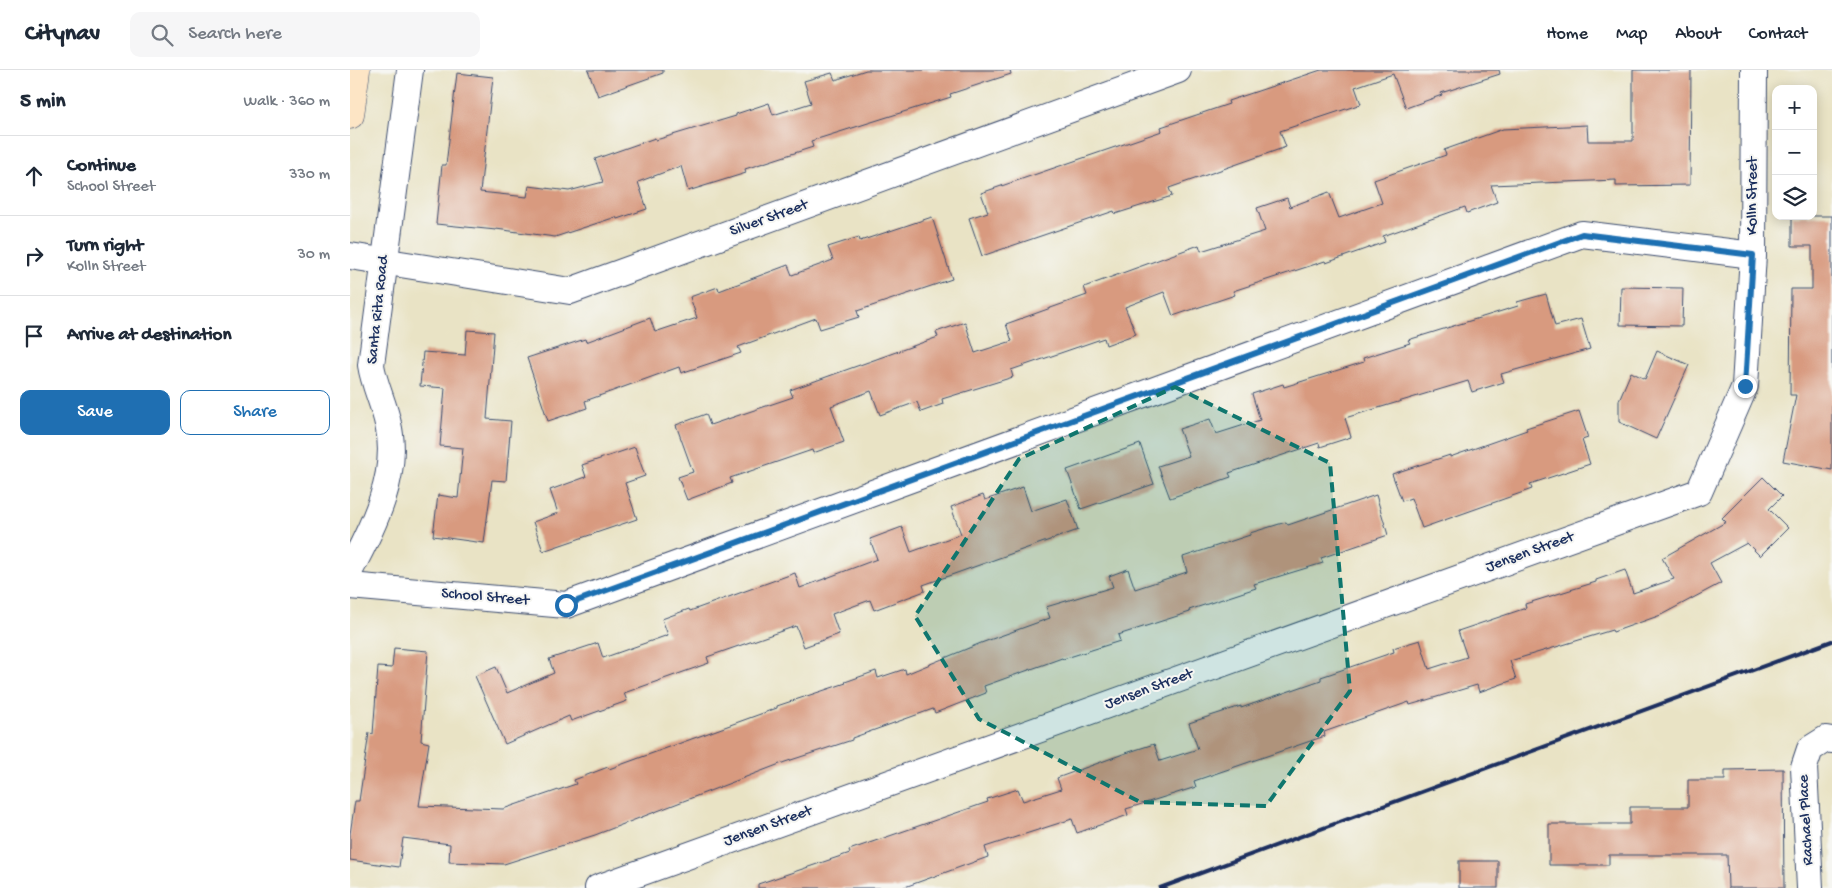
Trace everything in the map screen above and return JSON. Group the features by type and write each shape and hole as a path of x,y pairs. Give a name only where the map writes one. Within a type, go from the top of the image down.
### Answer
{"main road":[{"path":"350,115 356,70"}],"street":[{"name":"Santa Rita Road","path":"350,570 383,496 391,461 389,426 373,380 371,365 410,70"},
{"name":"Silver Street","path":"350,256 570,291 1178,70"},
{"name":"Kolln Street","path":"1699,492 1745,386 1753,255 1754,70"},
{"name":"School Street","path":"350,586 566,605 1582,234 1753,255"},
{"name":"Jensen Street","path":"598,888 1699,492"},
{"name":"Rachael Place","path":"1810,888 1804,767 1810,748 1826,739 1832,740"}],"highlighted area":[{"path":"1175,387 1330,463 1350,691 1266,806 1140,802 979,719 915,616 1019,459"}],"building":[{"path":"588,70 663,70 663,73 598,96"},
{"path":"866,70 1010,70 1011,74 950,94 951,97 811,141 813,147 745,169 746,173 688,191 681,166 638,182 647,209 555,237 496,229 436,224 442,165 446,165 457,73 493,77 480,192 527,197 529,186 569,191 603,182 595,159 655,138 656,140 736,116 736,114 769,103 773,115 811,103 804,81 832,73 835,80"},
{"path":"1321,70 1499,70 1500,74 1441,93 1442,95 1406,108 1393,74 1355,87 1361,104 1280,131 1286,147 1169,188 1172,196 1115,214 1114,211 982,256 969,218 988,212 981,193 1162,131 1161,127 1229,104 1228,101"},
{"path":"1633,70 1691,70 1690,185 1616,186 1616,180 1491,185 1497,202 1467,213 1465,207 1383,236 1385,242 1326,263 1325,261 1233,291 1235,295 1173,316 1164,292 1125,307 1136,334 1106,345 1104,338 1011,370 1013,377 942,399 943,404 921,412 917,402 880,415 871,391 831,406 844,442 813,453 812,450 730,478 732,483 687,500 678,477 693,472 676,425 706,414 710,425 793,397 790,390 938,337 936,332 965,322 975,353 1012,341 1006,324 1087,295 1084,287 1199,245 1201,251 1265,231 1257,208 1287,198 1290,207 1329,192 1339,218 1382,203 1374,180 1446,155 1444,150 1503,129 1587,125 1588,141 1633,141"},
{"path":"1817,216 1832,216 1832,470 1783,461 1796,395 1790,395 1791,289 1812,289 1812,246 1792,246 1792,220 1817,220"},
{"path":"932,217 952,279 857,311 859,317 820,329 816,318 738,347 741,353 681,373 679,367 585,401 587,408 548,421 527,358 585,339 586,342 650,318 655,332 697,318 690,297 718,287 719,291 788,265 792,275 833,260 828,247 859,237 860,241"},
{"path":"1621,287 1683,288 1682,326 1620,325"},
{"path":"1546,294 1555,326 1581,319 1590,349 1501,374 1504,382 1472,392 1468,381 1345,418 1351,437 1320,447 1319,443 1229,473 1231,477 1170,498 1158,466 1189,456 1179,429 1210,419 1216,434 1260,420 1252,394 1283,384 1284,387 1364,362 1363,358 1410,343 1408,340 1518,306 1517,302"},
{"path":"467,330 494,332 487,419 511,421 506,481 492,480 484,543 433,536 438,495 458,498 463,448 440,446 445,388 420,386 423,352 465,355"},
{"path":"1657,351 1689,365 1656,439 1619,422 1619,400 1631,372 1645,379"},
{"path":"1579,411 1588,438 1582,440 1590,464 1530,484 1532,489 1422,528 1411,498 1402,501 1392,474 1450,455 1450,457 1527,430 1526,428"},
{"path":"1140,444 1154,484 1081,509 1067,470"},
{"path":"635,447 645,476 625,483 637,519 543,551 533,522 558,513 550,490 586,477 582,465"},
{"path":"1763,477 1782,496 1769,509 1788,528 1760,556 1747,543 1710,563 1721,583 1661,615 1613,632 1612,630 1510,661 1516,679 1479,692 1477,685 1410,705 1409,702 1324,732 1325,736 1194,781 1196,787 1126,809 1128,815 1077,833 1072,819 985,847 988,857 902,888 758,888 758,884 850,853 849,850 988,802 987,799 1018,789 1023,801 1061,789 1057,778 1154,744 1160,761 1198,749 1189,723 1241,706 1241,708 1321,680 1321,677 1394,652 1393,648 1420,640 1429,669 1467,657 1458,631 1526,608 1525,604 1596,582 1596,580 1625,570 1633,593 1674,579 1662,558 1726,522 1722,518"},
{"path":"1023,487 1031,511 1067,499 1078,530 923,585 925,591 874,610 870,600 832,614 839,634 804,647 796,626 707,657 709,663 624,693 627,701 571,721 569,716 505,744 475,676 496,667 507,693 554,673 549,659 598,643 603,658 668,635 662,619 689,609 690,611 795,573 800,588 877,559 870,539 902,527 911,552 961,534 951,507 983,495 985,500"},
{"path":"1376,495 1388,535 1321,558 1323,563 1254,584 1256,588 1118,635 1120,641 1062,658 984,686 986,693 935,713 933,709 852,738 852,740 785,762 595,835 504,864 449,862 450,844 403,838 399,867 350,860 350,834 355,801 359,801 369,733 373,734 378,667 392,668 394,648 428,651 421,741 429,743 419,806 503,809 576,784 574,780 608,767 609,769 876,671 878,678 905,669 906,674 981,643 1050,618 1046,607 1113,587 1109,576 1128,569 1135,589 1187,572 1183,557 1250,535 1250,533 1286,522 1288,525"},
{"path":"1783,769 1784,888 1728,888 1727,855 1609,855 1609,865 1549,865 1549,824 1630,824 1630,807 1688,807 1688,780 1725,780 1725,770"},
{"path":"1459,861 1498,861 1498,888 1459,888"}],"railway":[{"path":"1160,888 1832,641"}],"route":[{"path":"566,605 1582,234 1753,255 1745,386"}]}
